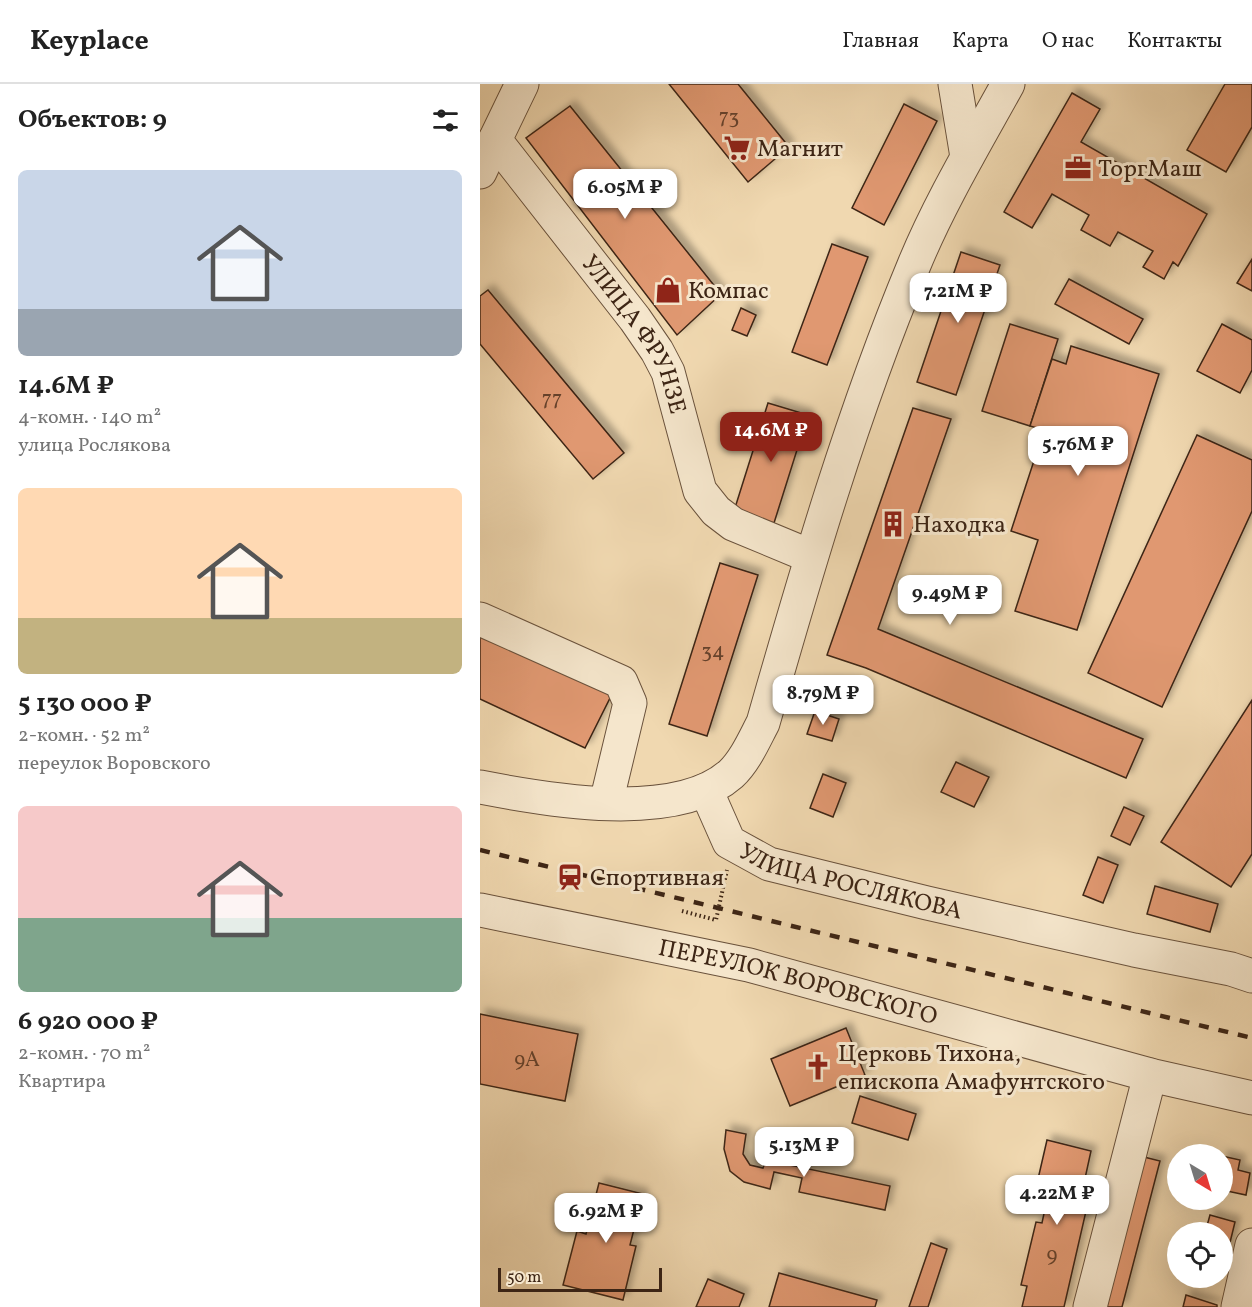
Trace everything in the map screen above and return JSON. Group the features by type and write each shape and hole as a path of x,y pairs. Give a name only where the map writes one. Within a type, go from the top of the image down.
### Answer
{"street":[{"path":"480,172 522,84"},
{"path":"955,84 967,158"},
{"path":"966,84 991,87 996,84"},
{"path":"480,787 538,798 606,803 658,801 706,790 731,773 751,748 763,723 810,556 888,329 915,263 967,158 1008,84"},
{"name":"УЛИЦА ФРУНЗЕ","path":"495,141 657,351 668,372 700,491 716,511 733,524 810,556"},
{"path":"480,619 621,682 630,703 606,803"},
{"name":"УЛИЦА РОСЛЯКОВА","path":"706,790 729,842 769,864 927,903 1134,950 1231,969 1252,976"},
{"name":"ПЕРЕУЛОК ВОРОВСКОГО","path":"480,910 749,965 1150,1075 1252,1098"},
{"path":"1090,1307 1150,1075"},
{"path":"1238,1307 1252,1245"}],"path":[{"path":"682,911 716,920 727,874 729,842"}],"building":[{"path":"669,84 738,84 789,147 748,182"},
{"path":"1225,84 1252,84 1252,127 1226,172 1187,150"},
{"name":"ТоргМаш","path":"1072,93 1100,109 1081,142 1207,214 1178,266 1173,262 1164,279 1143,267 1153,251 1118,232 1110,246 1081,230 1089,215 1052,194 1032,228 1004,212"},
{"path":"904,104 937,121 884,225 852,208"},
{"path":"570,106 721,294 677,335 526,138"},
{"path":"832,244 868,257 827,365 792,352"},
{"path":"961,252 1000,265 956,395 917,382"},
{"path":"1252,259 1252,291 1237,283"},
{"path":"1069,279 1143,319 1129,344 1055,304"},
{"path":"488,290 624,453 593,479 480,344 480,296"},
{"path":"741,308 756,315 747,336 732,330"},
{"path":"1010,324 1058,339 1030,426 982,411"},
{"path":"1222,324 1252,340 1252,370 1240,393 1197,371"},
{"path":"1071,346 1159,374 1077,630 1015,611 1038,540 1011,531 1044,430 1030,426 1052,359 1066,364"},
{"path":"768,403 808,415 774,523 734,511"},
{"name":"Находка","path":"913,408 951,419 878,629 1143,739 1126,778 866,668 827,655"},
{"path":"1197,435 1252,460 1252,511 1162,707 1088,673"},
{"path":"720,563 758,575 707,736 669,724"},
{"path":"480,632 612,694 585,748 480,699"},
{"path":"1252,700 1252,854 1231,887 1161,842"},
{"path":"815,711 839,719 832,741 807,734"},
{"path":"956,762 989,777 974,807 941,792"},
{"path":"823,774 846,783 833,817 810,808"},
{"path":"1124,807 1144,816 1130,845 1111,836"},
{"path":"1098,857 1118,865 1103,903 1083,895"},
{"path":"1155,886 1218,904 1210,932 1147,914"},
{"path":"480,1014 578,1034 565,1101 480,1084"},
{"name":"Церковь Тихона, епископа Амафунтского","path":"846,1028 865,1075 790,1106 771,1059"},
{"path":"860,1096 916,1114 908,1140 852,1123"},
{"path":"726,1130 746,1134 743,1154 750,1165 763,1168 766,1160 890,1186 885,1210 799,1192 802,1178 774,1172 770,1189 744,1182 730,1171 724,1149"},
{"path":"1047,1140 1091,1151 1084,1183 1092,1185 1064,1307 1022,1307 1027,1286 1021,1285 1036,1222 1042,1223 1049,1190 1043,1189 1045,1181 1038,1179"},
{"path":"1144,1157 1160,1161 1122,1307 1106,1307"},
{"path":"1233,1158 1240,1160 1238,1170 1250,1173 1246,1195 1233,1192"},
{"path":"599,1183 643,1194 630,1245 636,1246 623,1300 563,1285 577,1231 586,1234"},
{"path":"1210,1215 1235,1222 1233,1230 1233,1222 1208,1222"},
{"path":"931,1243 947,1249 928,1307 909,1307"},
{"path":"779,1273 877,1300 875,1307 769,1307"},
{"path":"708,1279 744,1294 739,1307 696,1307"},
{"path":"1186,1295 1217,1305 1217,1307 1183,1307"}],"railway":[{"path":"480,850 1252,1038"}],"place":[{"name":"Магнит","path":"737,148"},
{"name":"ТоргМаш","path":"1078,168"},
{"name":"Компас","path":"668,290"},
{"name":"Находка","path":"893,524"},
{"name":"Спортивная","path":"570,877"},
{"name":"Церковь Тихона, епископа Амафунтского","path":"818,1067"}]}
